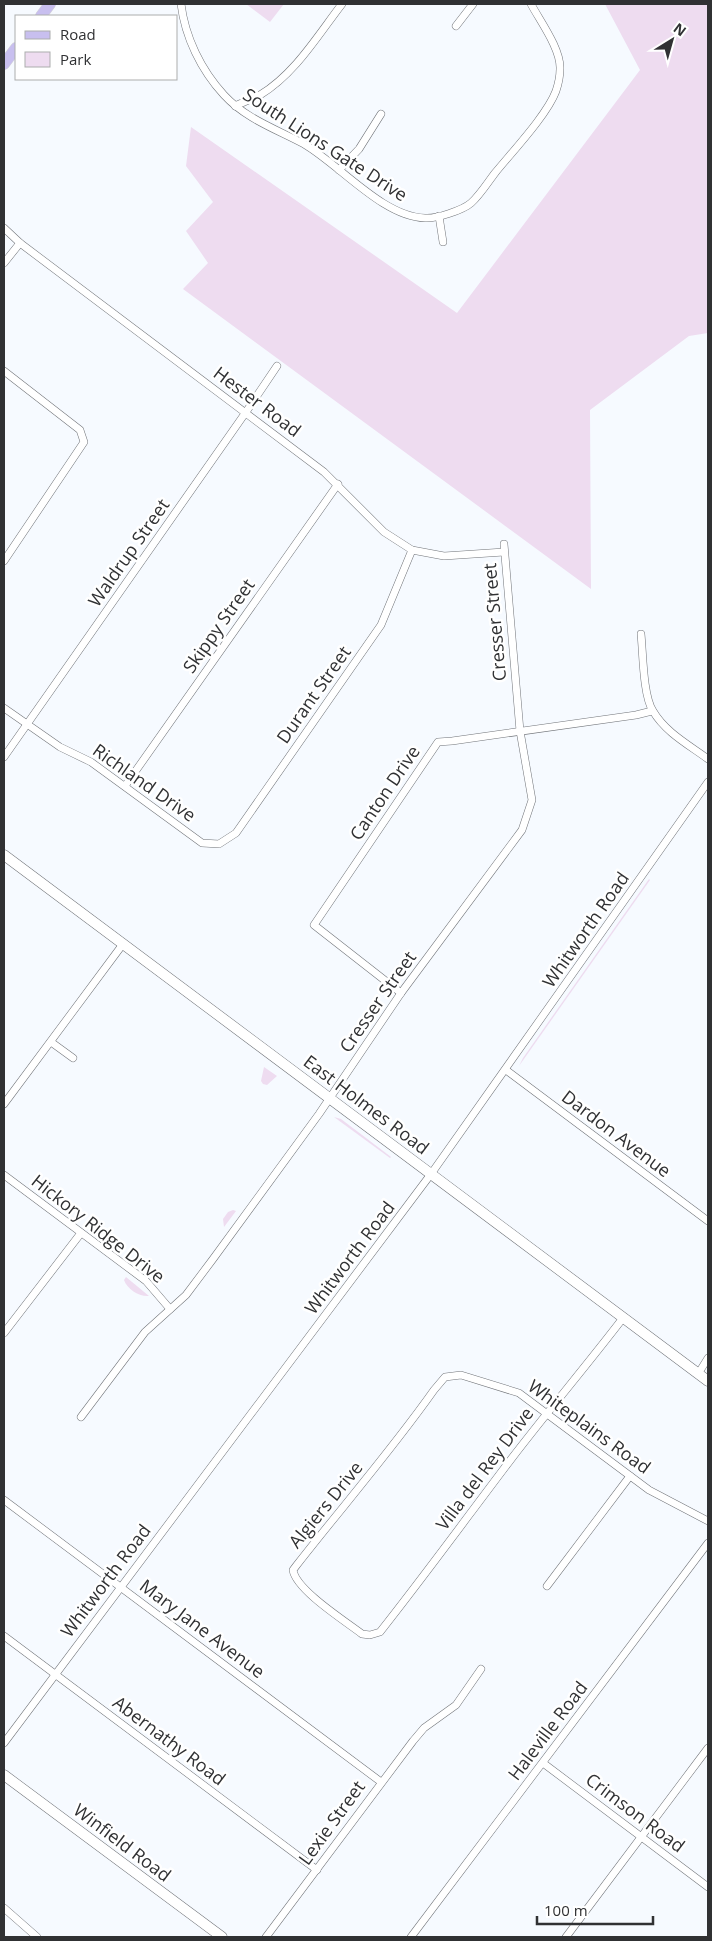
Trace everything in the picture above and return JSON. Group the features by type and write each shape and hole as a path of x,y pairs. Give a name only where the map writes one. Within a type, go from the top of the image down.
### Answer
{"main road":[{"path":"42,15 50,4"},
{"path":"4,64 15,49"},
{"name":"East Holmes Road","path":"4,855 708,1381"},
{"name":"Winfield Road","path":"4,1775 222,1937"}],"street":[{"name":"South Lions Gate Drive","path":"180,4 183,20 197,55 214,83 235,106 258,122 304,144 386,205 403,214 426,218 449,214 471,203 545,110 556,91 560,68 558,53 531,4"},
{"path":"235,106 260,95 294,66 342,4"},
{"path":"456,26 473,4"},
{"path":"339,170 360,149 382,114"},
{"path":"438,216 443,242"},
{"name":"Hester Road","path":"4,228 20,243 246,412 338,484 384,532 412,550 444,556 504,548"},
{"path":"4,262 20,243"},
{"name":"Waldrup Street","path":"4,757 277,366"},
{"path":"4,370 80,430 84,442 4,561"},
{"name":"Skippy Street","path":"125,786 338,484"},
{"name":"Cresser Street","path":"81,1417 145,1332 186,1295 199,1278 330,1098 401,993 522,830 532,800 520,732 504,548"},
{"name":"Durant Street","path":"219,844 236,833 381,625 412,550"},
{"path":"641,634 647,691 652,711 668,729 708,759"},
{"name":"Richland Drive","path":"4,708 60,747 91,762 202,843 219,844"},
{"name":"Canton Drive","path":"401,993 314,925 438,742 520,732 652,711"},
{"name":"Whitworth Road","path":"4,1744 431,1174 708,782"},
{"path":"4,1104 123,944"},
{"path":"51,1042 73,1058"},
{"name":"Dardon Avenue","path":"506,1070 708,1221"},
{"name":"Hickory Ridge Drive","path":"4,1175 146,1281 170,1309"},
{"path":"4,1333 81,1233"},
{"name":"Villa del Rey Drive","path":"370,1635 378,1633 383,1629 623,1318"},
{"path":"698,1374 708,1358"},
{"name":"Whiteplains Road","path":"445,1377 461,1375 512,1389 548,1413 653,1493 708,1521"},
{"name":"Algiers Drive","path":"370,1635 362,1634 306,1591 294,1577 294,1570 335,1516 362,1486 445,1377"},
{"path":"547,1586 630,1476"},
{"name":"Mary Jane Avenue","path":"4,1500 381,1782"},
{"name":"Haleville Road","path":"411,1937 708,1543"},
{"name":"Abernathy Road","path":"4,1636 317,1870"},
{"name":"Lexie Street","path":"266,1937 381,1782 424,1728 452,1709 465,1694 481,1669"},
{"path":"566,1937 708,1748"},
{"name":"Crimson Road","path":"543,1763 708,1887"},
{"path":"4,1908 37,1937"}],"green space":[{"path":"246,4 284,4 270,22"},
{"path":"605,4 708,4 708,333 689,336 590,410 591,589 183,289 208,263 186,231 213,202 186,166 191,127 457,313 640,70"},
{"path":"650,880 519,1066 523,1058"},
{"path":"264,1067 277,1076 267,1085 261,1081"},
{"path":"334,1117 341,1119 391,1157 390,1158"},
{"path":"236,1211 224,1227 223,1219 228,1212"},
{"path":"126,1277 149,1296 137,1294 124,1280"}]}
